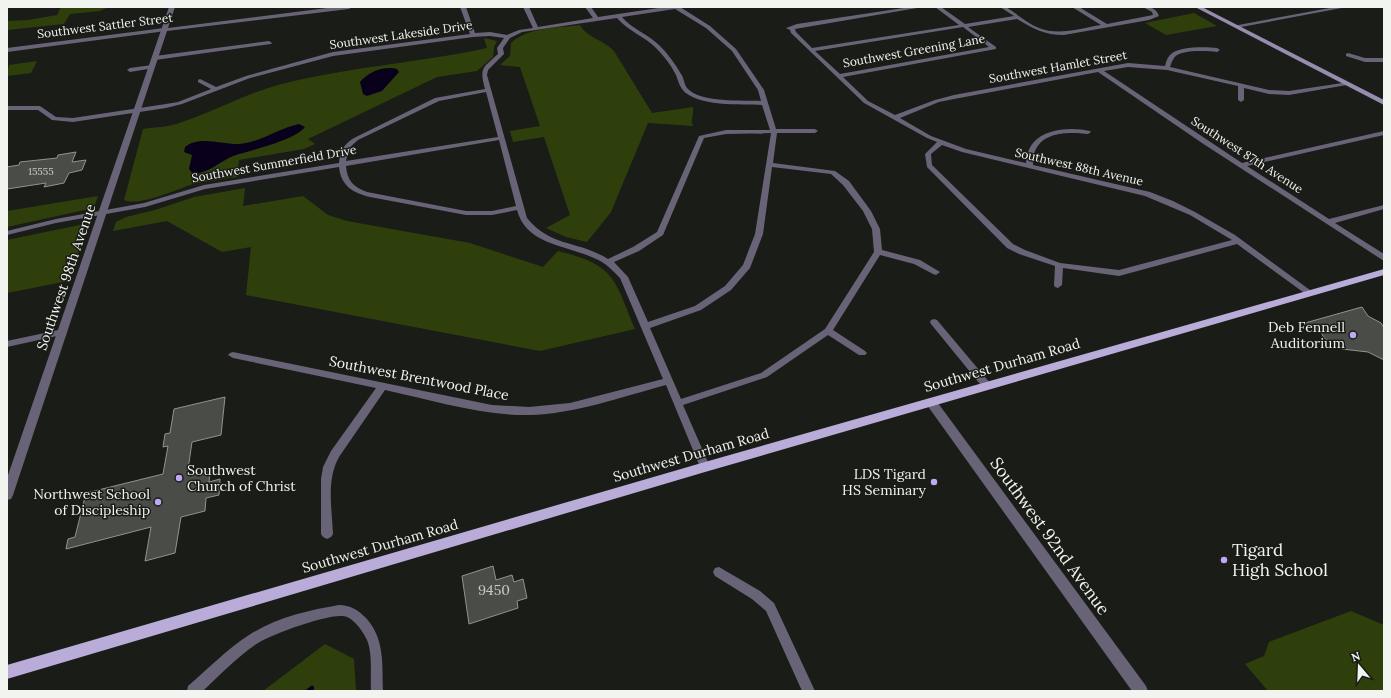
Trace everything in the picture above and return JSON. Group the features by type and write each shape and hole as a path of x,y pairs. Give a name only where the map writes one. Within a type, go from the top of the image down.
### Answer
{"main road":[{"path":"1198,7 1384,103"},
{"name":"Southwest Durham Road","path":"7,672 705,467 1384,272"}],"street":[{"name":"Southwest 98th Avenue","path":"7,495 172,7"},
{"name":"Southwest Sattler Street","path":"7,50 328,8 349,7"},
{"path":"463,7 473,35"},
{"path":"526,7 536,28"},
{"path":"588,7 596,19"},
{"path":"646,326 698,308 728,288 747,266 759,234 774,132 761,90 723,39 692,16 675,7 521,31 508,37 500,45 501,54 485,70 484,75 526,224 541,236 560,244 592,252 610,261 624,277 705,467"},
{"name":"Southwest 88th Avenue","path":"920,7 791,28 793,32 811,50 866,102 941,142 964,151 1147,194 1169,201 1212,223 1310,293"},
{"path":"938,7 964,25"},
{"path":"1003,7 1040,31 1053,33 1064,33 1107,26 1156,16 1154,11 1146,7"},
{"path":"1075,7 1107,26"},
{"path":"1317,7 1325,10"},
{"path":"1236,26 1344,7"},
{"path":"619,16 626,25 642,33 658,47 669,60 685,89 690,93 703,98 764,103"},
{"path":"811,50 1018,17"},
{"name":"Southwest Greening Lane","path":"838,76 994,48 964,25"},
{"name":"Southwest Lakeside Drive","path":"7,108 40,108 49,116 63,120 138,110 180,103 248,77 333,54 473,35 490,34 508,37"},
{"path":"155,58 269,43"},
{"path":"1167,68 1170,59 1175,53 1205,49 1217,50"},
{"path":"1348,55 1365,60 1384,60"},
{"name":"Southwest Hamlet Street","path":"894,118 937,101 954,97 1128,65 1167,68 1269,92 1289,94 1347,83"},
{"path":"130,70 152,67"},
{"name":"Southwest 87th Avenue","path":"1098,70 1163,115 1243,165 1384,258"},
{"path":"200,81 215,89"},
{"path":"1241,86 1241,100"},
{"path":"488,90 437,99 356,139 350,143 345,150 343,172 348,185 360,192 370,195 466,213 492,212 520,207"},
{"path":"1029,166 1032,150 1035,145 1048,136 1071,130 1088,132"},
{"path":"610,261 636,249 660,233 701,137 726,132 815,132"},
{"path":"1243,165 1384,133"},
{"name":"Southwest Summerfield Drive","path":"7,233 56,221 145,205 204,187 501,138"},
{"path":"941,142 928,154 929,166 1010,246 1022,252 1059,265 1119,273 1237,241"},
{"path":"679,403 764,375 828,331 878,252 876,228 867,211 846,183 833,172 770,165"},
{"path":"1328,222 1384,207"},
{"path":"878,252 917,262 936,272"},
{"path":"1058,286 1059,265"},
{"path":"934,322 987,386"},
{"path":"828,331 862,353"},
{"path":"7,344 63,332"},
{"name":"Southwest Brentwood Place","path":"233,355 492,409 529,411 570,407 669,381"},
{"path":"327,534 326,479 328,467 334,454 383,386"},
{"name":"Southwest 92nd Avenue","path":"931,402 1141,691"},
{"path":"719,572 756,595 770,607 808,691"},
{"path":"193,691 249,642 269,631 336,611 350,612 358,617 374,641 377,691"}],"green space":[{"path":"61,7 109,7 100,11 70,14 64,24 7,30 7,21 28,20 57,15"},
{"path":"1194,13 1217,26 1166,35 1145,23"},
{"path":"580,25 587,33 614,51 652,113 693,107 693,126 648,123 611,212 587,242 566,237 546,228 570,215 544,137 513,142 510,131 540,126 520,67 500,65 510,56 511,43 526,34 544,29"},
{"path":"484,38 497,41 494,47 493,57 477,71 437,77 308,139 315,144 304,149 239,160 237,177 193,184 139,201 131,202 124,200 143,129 177,124 278,85 356,69 435,58 487,48"},
{"path":"37,61 31,73 7,76 9,65"},
{"path":"245,188 243,206 303,196 328,215 347,221 470,243 543,267 558,251 577,256 602,268 610,276 622,297 635,329 540,351 246,295 251,247 222,252 167,221 113,231 116,222 126,217 155,210 194,197"},
{"path":"98,196 94,208 7,227 7,211"},
{"path":"89,223 68,281 7,293 7,240"},
{"path":"1351,611 1384,625 1384,691 1268,691 1245,664 1264,656 1269,642"},
{"path":"325,644 354,659 356,691 263,691"}],"shaded area":[{"path":"392,68 397,69 399,72 382,91 367,96 363,94 360,82 363,79 370,73"},
{"path":"299,124 305,127 292,137 233,156 204,172 193,174 189,169 192,155 184,152 185,147 191,143 211,141 233,144 248,143"}],"building":[{"path":"76,152 72,162 86,160 82,170 69,173 64,183 44,187 46,183 7,189 7,167 19,165 20,162 57,158 58,155"},
{"name":"Deb Fennell Auditorium","path":"1362,307 1368,316 1381,323 1384,328 1384,360 1368,352 1342,349 1324,338 1321,332 1305,323"},
{"name":"Southwest Church of Christ","path":"225,397 221,435 192,442 187,476 210,471 209,482 220,479 219,495 206,498 205,511 181,517 175,553 145,561 151,527 66,549 68,539 75,537 86,493 163,474 168,446 163,447 165,434 170,433 174,409"},
{"path":"493,566 496,580 512,575 514,582 523,579 527,598 517,601 518,608 469,624 462,576"}],"waterway":[{"path":"308,691 312,688"}],"place":[{"name":"Deb Fennell Auditorium","path":"1353,335"},
{"name":"Southwest Church of Christ","path":"179,478"},
{"name":"LDS Tigard HS Seminary","path":"934,482"},
{"name":"Northwest School of Discipleship","path":"158,502"},
{"name":"Tigard High School","path":"1224,560"}]}
